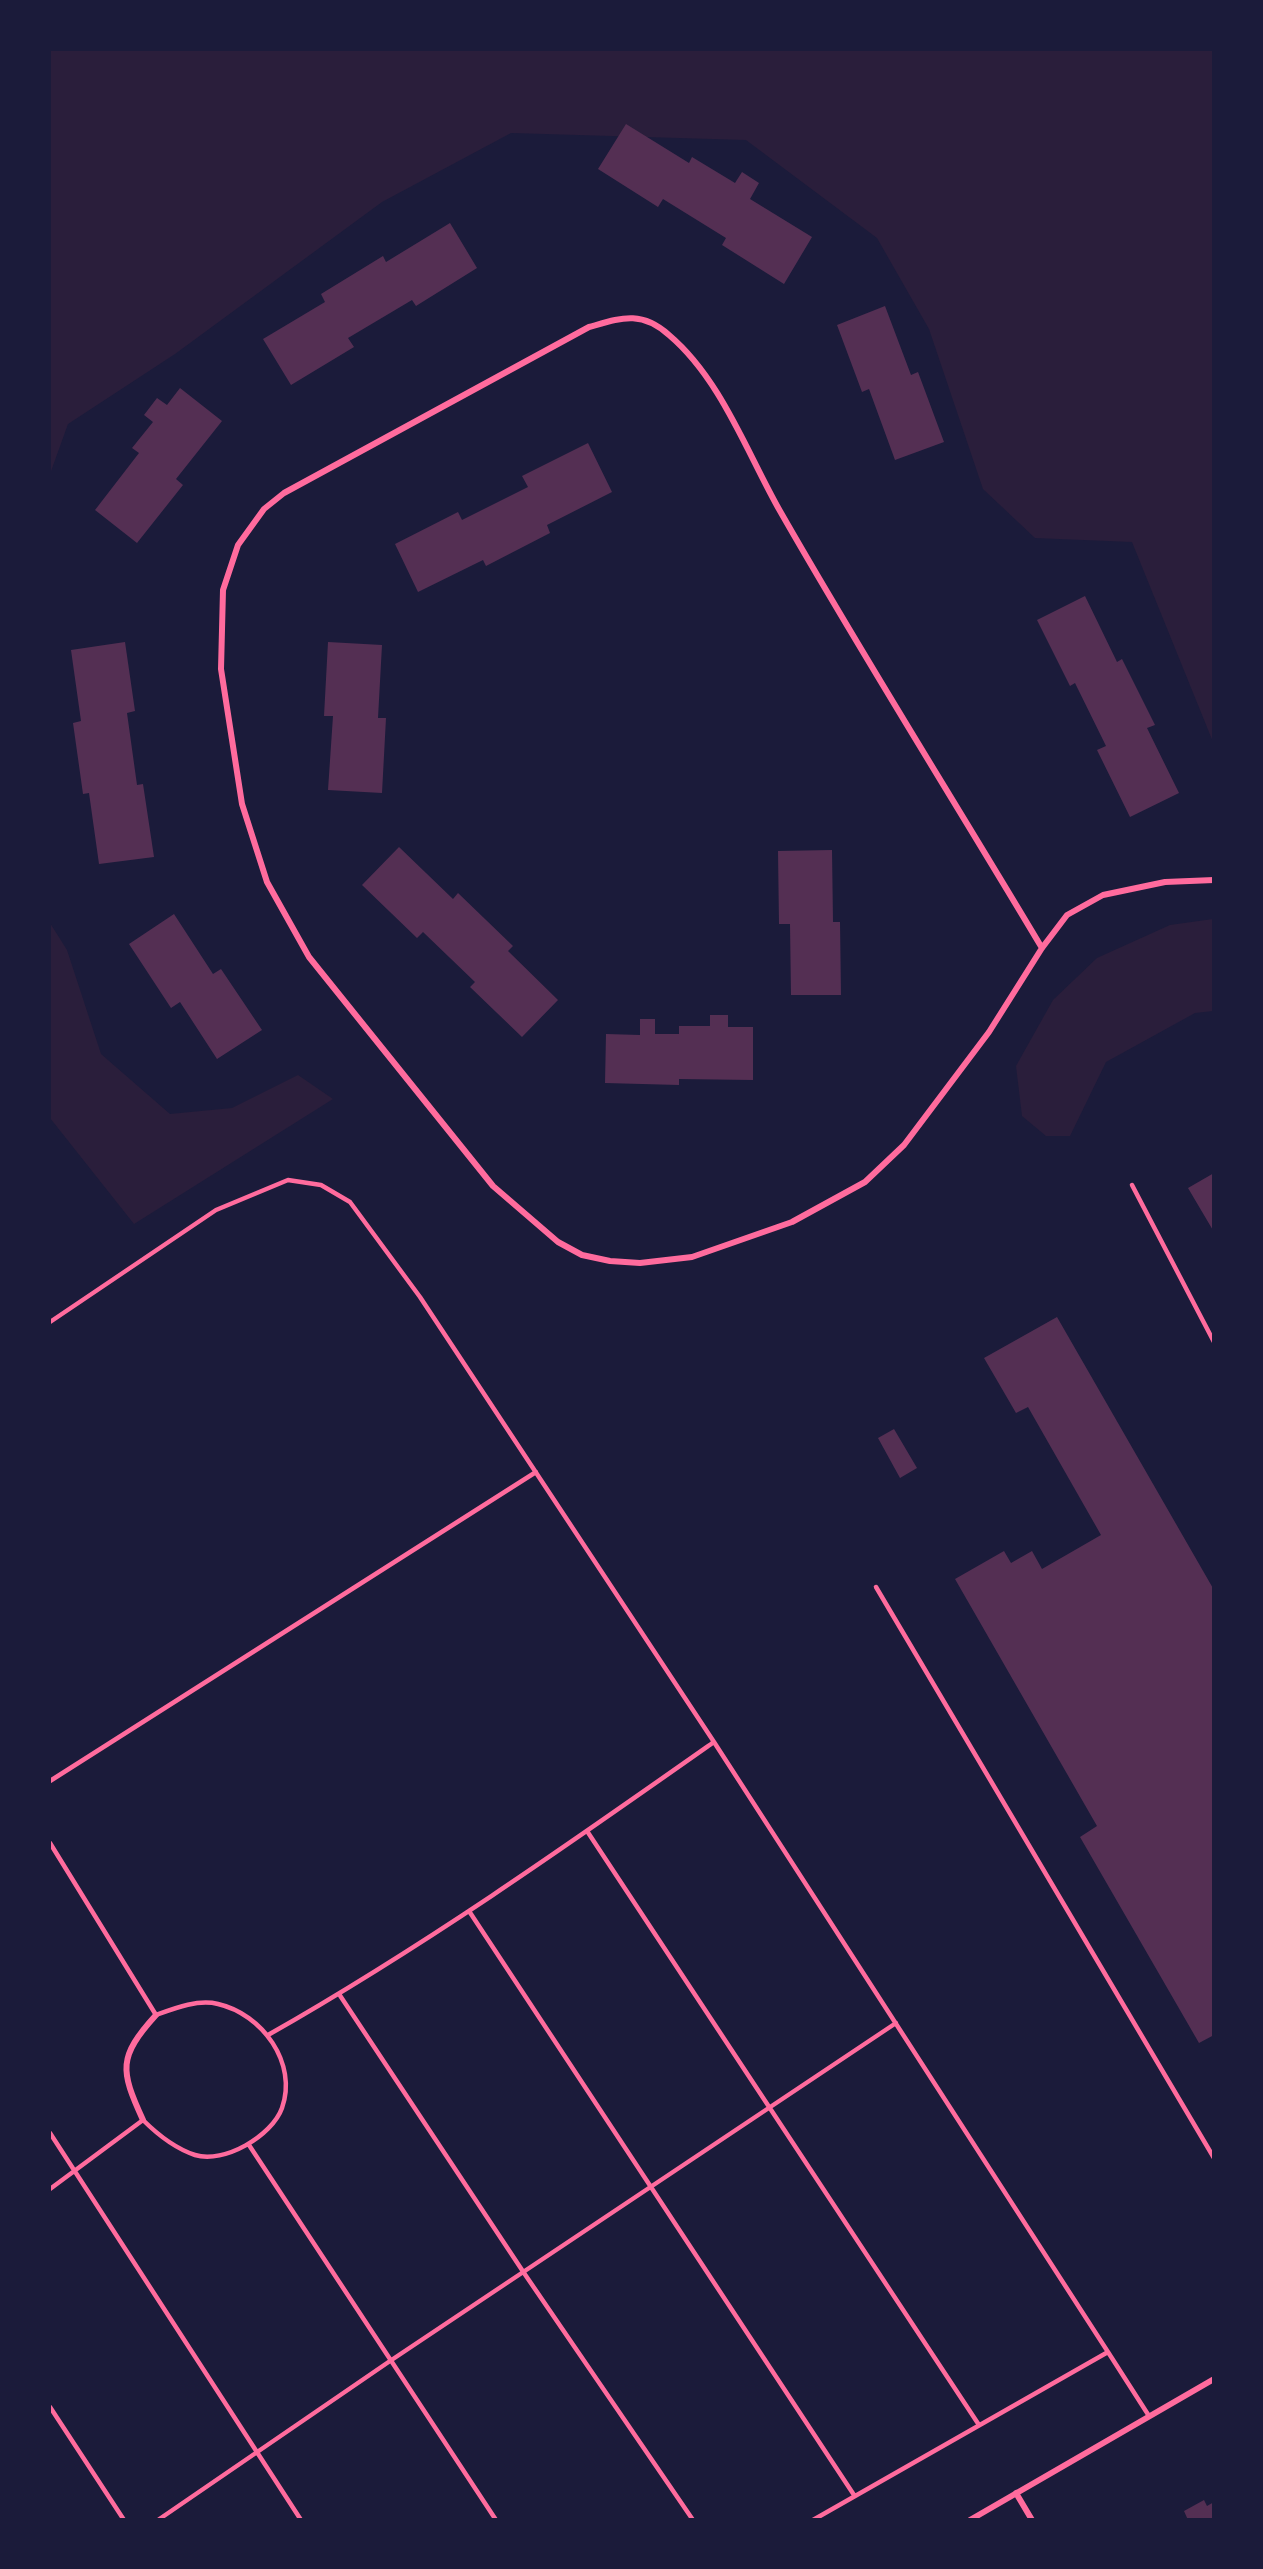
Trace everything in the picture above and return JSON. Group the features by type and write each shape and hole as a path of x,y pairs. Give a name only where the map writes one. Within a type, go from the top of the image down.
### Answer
{"street":[{"path":"1042,948 780,511 704,371 668,334 647,322 626,316 589,327 284,493 264,508 238,545 223,590 222,669 242,804 267,882 309,957 493,1186 558,1242 582,1255 610,1261 640,1263 692,1257 792,1222 865,1182 904,1144 925,1117 989,1032 1042,948 1067,915 1103,895 1165,882 1214,880"},
{"path":"143,2120 127,2087 127,2060 136,2038 156,2015"},
{"path":"970,2520 1214,2379"},
{"path":"1016,2493 1032,2520"}],"lane":[{"path":"50,1322 216,1210 288,1180 321,1185 350,1202 420,1297 714,1742 1149,2416"},
{"path":"1132,1185 1214,1342"},
{"path":"50,1781 536,1472"},
{"path":"876,1587 1214,2158"},
{"path":"268,2035 339,1994 469,1911 714,1742"},
{"path":"587,1831 768,2109 979,2425"},
{"path":"50,1843 156,2015 187,2004 216,2003 243,2012 268,2035 280,2056 286,2085 282,2109 267,2132 249,2145 224,2153 197,2156 162,2139 143,2120 50,2189"},
{"path":"469,1911 653,2186 854,2495"},
{"path":"339,1994 524,2273 693,2520"},
{"path":"158,2520 257,2450 896,2023"},
{"path":"50,2133 302,2520"},
{"path":"249,2145 496,2520"},
{"path":"813,2520 1108,2352"},
{"path":"50,2407 124,2520"}],"shaded area":[{"path":"50,50 1213,50 1213,742 1132,542 1035,538 983,489 929,329 877,238 746,140 511,133 382,202 175,354 68,424 50,474"},
{"path":"1213,919 1213,1011 1195,1013 1106,1062 1070,1136 1046,1136 1022,1116 1016,1066 1053,1000 1097,958 1170,925"},
{"path":"50,923 67,950 101,1054 170,1114 232,1108 298,1075 333,1099 134,1224 50,1118"}],"building":[{"path":"626,124 689,163 692,157 735,183 742,172 759,183 750,199 812,237 784,284 722,245 726,238 663,199 658,207 598,169"},
{"path":"450,223 477,268 416,306 412,300 348,338 354,347 291,385 263,339 325,302 321,294 383,256 386,262"},
{"path":"885,306 911,375 918,372 944,442 895,460 869,389 862,392 837,325"},
{"path":"180,388 222,421 176,479 183,485 137,543 95,510 139,453 132,448 153,422 144,415 157,398 167,405"},
{"path":"588,443 612,492 547,525 550,533 486,566 483,560 418,592 395,544 458,512 462,520 528,487 522,476"},
{"path":"1085,596 1117,662 1122,659 1155,725 1147,728 1179,793 1130,817 1097,750 1106,746 1075,683 1070,686 1037,620"},
{"path":"125,642 135,711 127,713 137,785 143,784 154,857 99,864 89,793 83,794 73,723 81,721 71,650"},
{"path":"328,642 382,645 378,718 386,718 382,793 328,790 333,716 324,716"},
{"path":"399,847 453,899 458,893 513,946 508,951 558,1000 522,1037 470,987 475,982 423,932 417,938 362,885"},
{"path":"832,850 833,922 840,922 841,995 791,995 790,924 779,924 778,851"},
{"path":"174,914 213,974 221,969 262,1030 217,1059 180,1002 171,1008 129,944"},
{"path":"710,1015 728,1015 728,1027 753,1027 753,1080 679,1079 679,1085 605,1083 606,1034 640,1035 640,1019 655,1019 655,1034 679,1034 679,1026 710,1026"},
{"path":"1214,1173 1214,1232 1188,1188"},
{"path":"1057,1317 1214,1590 1214,2035 1199,2043 1080,1837 1097,1826 955,1579 1004,1551 1011,1563 1032,1551 1042,1569 1101,1535 1028,1407 1016,1413 984,1358"},
{"path":"894,1429 917,1468 900,1478 878,1438"},
{"path":"1204,2500 1207,2506 1214,2502 1214,2520 1188,2520 1184,2511"}]}
